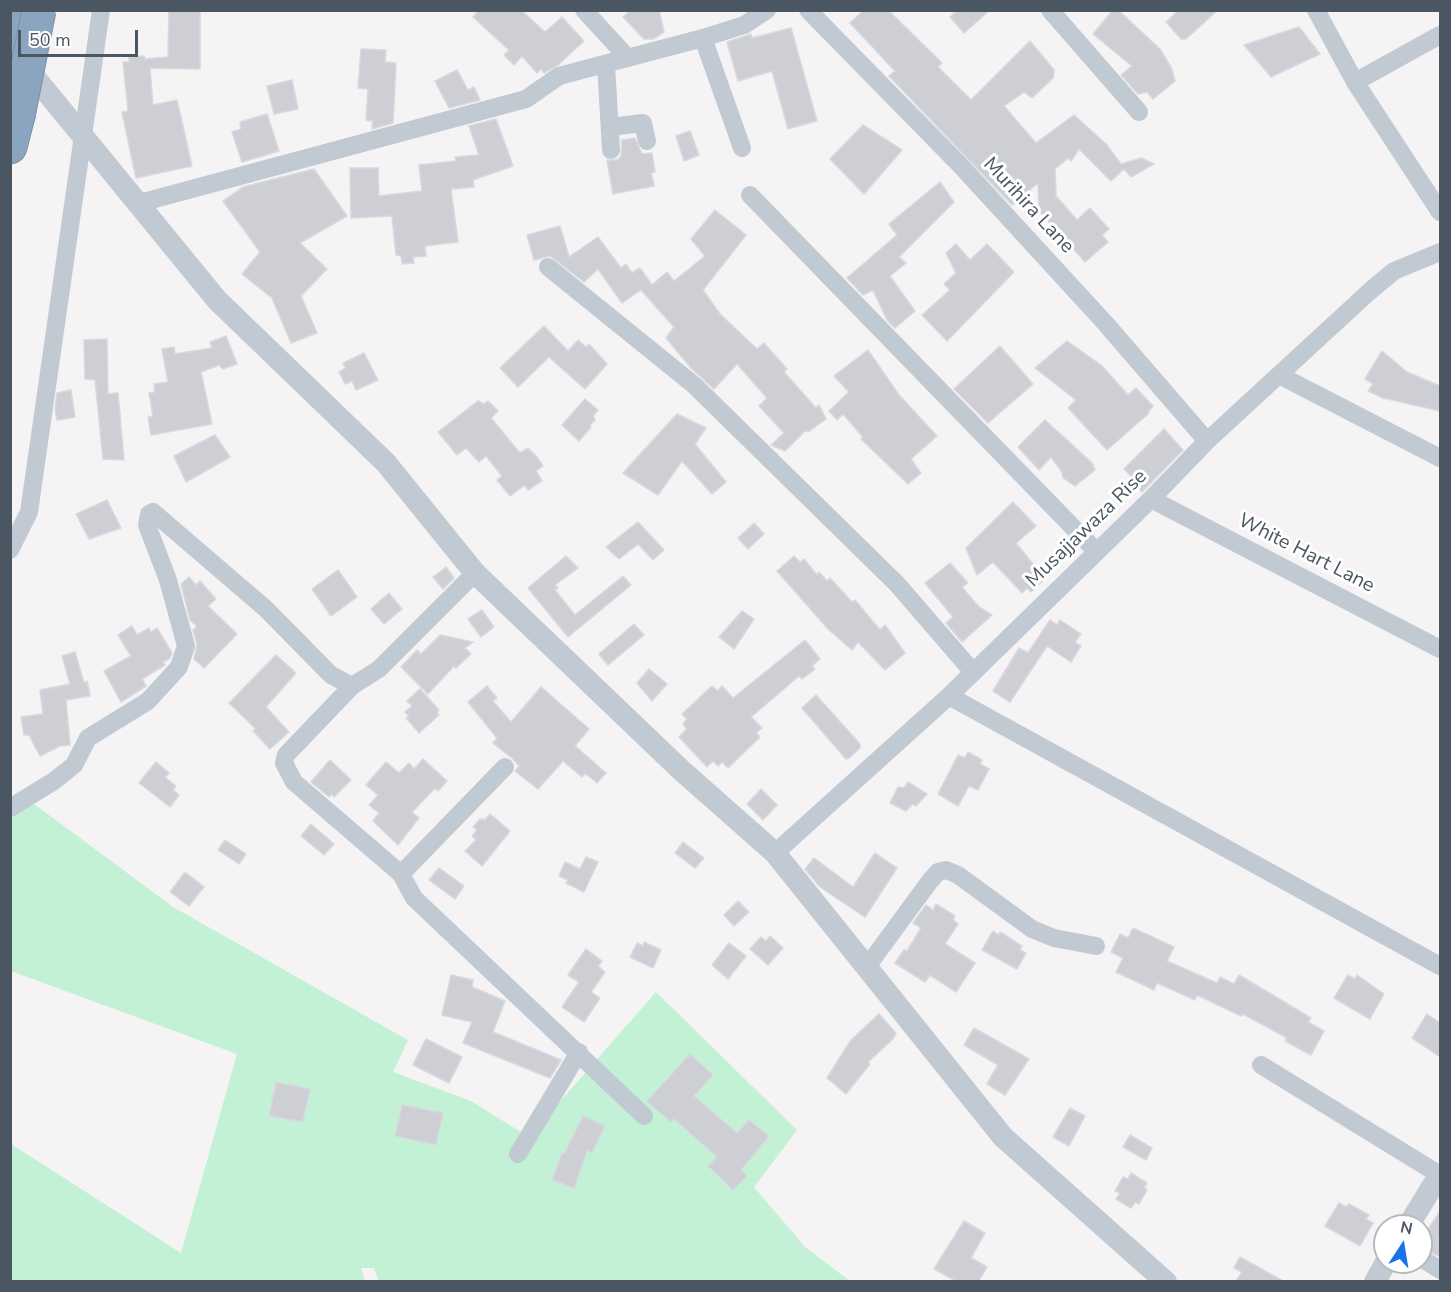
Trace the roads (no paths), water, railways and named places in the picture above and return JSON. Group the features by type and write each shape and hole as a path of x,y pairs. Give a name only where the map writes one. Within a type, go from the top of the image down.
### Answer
{"highway":[{"path":"10,39 16,10"},
{"path":"10,147 39,10"}],"street":[{"path":"10,550 29,512 81,135 101,10"},
{"path":"584,10 628,58"},
{"path":"136,204 526,99 559,76 704,38 744,25 767,10"},
{"name":"Murihira Lane","path":"808,10 969,175 1106,324 1207,441"},
{"path":"1050,10 1139,112"},
{"path":"1316,10 1355,82 1440,212"},
{"path":"1355,82 1440,35"},
{"path":"704,38 742,148"},
{"path":"10,48 136,204 248,333 386,463 475,573 681,770 774,853 1003,1137 1166,1281"},
{"path":"606,64 611,150"},
{"path":"610,127 643,123 647,141"},
{"path":"750,195 1096,551"},
{"name":"Musajjawaza Rise","path":"774,853 949,696 1151,499 1207,441 1394,271 1440,252"},
{"path":"548,267 694,385 897,584 973,672"},
{"path":"1279,375 1440,458"},
{"name":"White Hart Lane","path":"1151,499 1440,649"},
{"path":"10,808 74,765 88,738 141,706 180,667 186,646 168,580 147,525 149,514 153,512 266,609 331,675 352,686"},
{"path":"475,573 379,669 352,686 286,755 284,763 294,782 401,874 414,897 644,1116"},
{"path":"949,696 1440,966"},
{"path":"401,874 505,767"},
{"path":"866,968 930,881 938,872 946,870 958,875 1032,929 1054,938 1096,946"},
{"path":"518,1154 579,1052"},
{"path":"1261,1065 1440,1174 1415,1214"}]}
